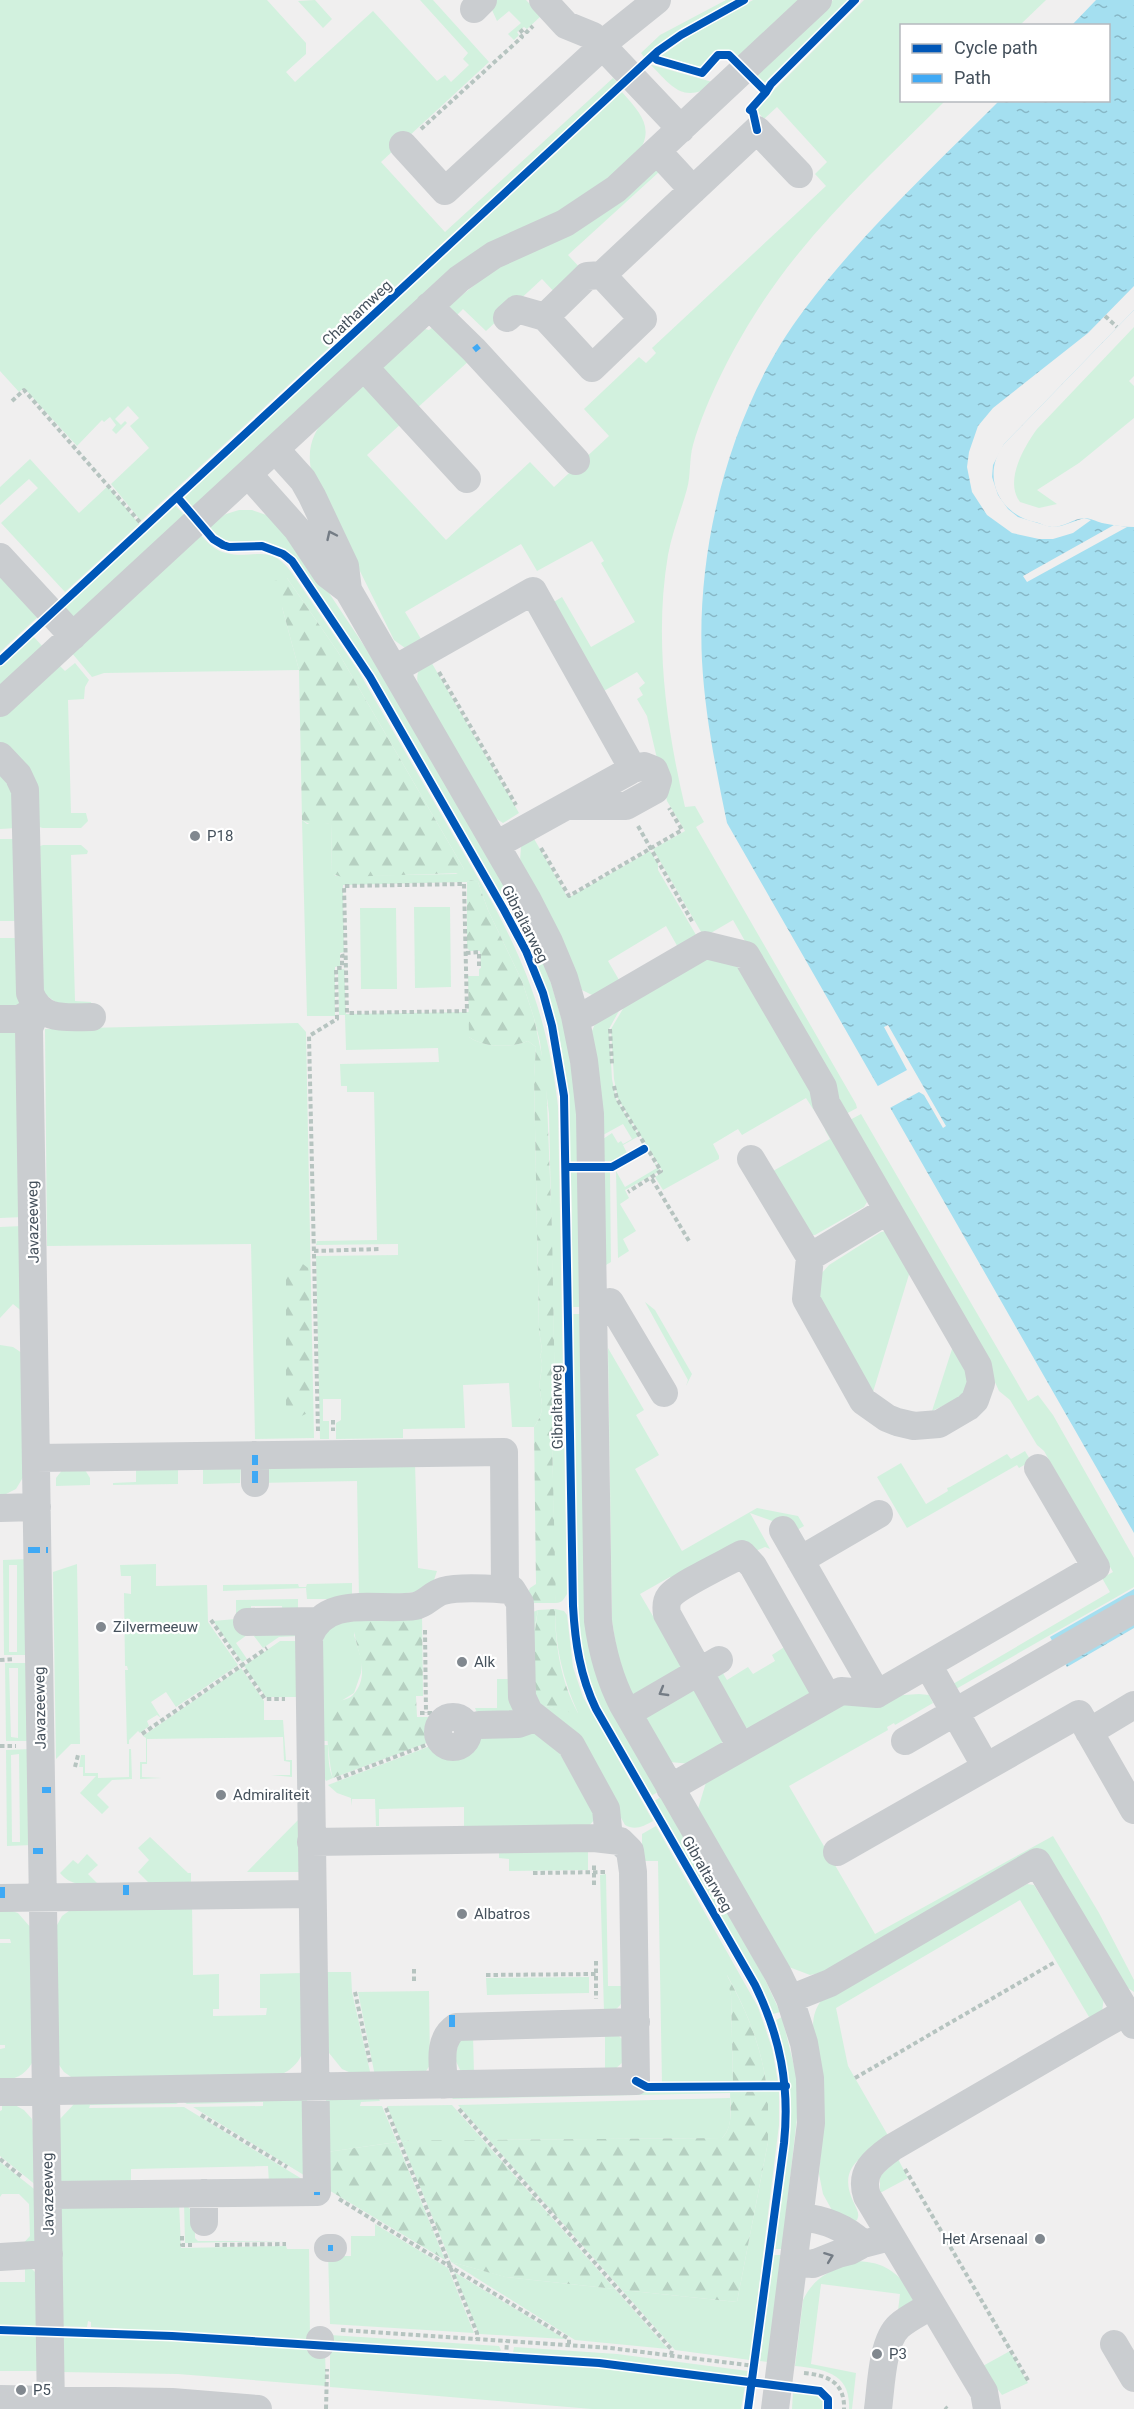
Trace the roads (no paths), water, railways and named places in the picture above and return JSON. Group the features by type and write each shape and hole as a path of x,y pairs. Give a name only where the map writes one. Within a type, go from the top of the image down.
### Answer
{"street":[{"path":"403,146 445,191 602,45 657,0"},
{"path":"0,703 459,279 482,262 565,223 600,201 657,152 818,0"},
{"path":"547,5 566,25 593,36 681,129"},
{"path":"545,317 587,276 602,275 757,130 799,174"},
{"path":"657,152 693,190"},
{"path":"507,318 517,309 545,317 592,368 643,319 602,275"},
{"path":"429,306 477,348 576,461"},
{"path":"364,367 467,479"},
{"name":"Gibraltarweg","path":"275,449 303,480 312,496 345,566 348,590"},
{"name":"Gibraltarweg","path":"248,474 297,529 327,574 348,590 527,899 564,978 575,1016 584,1061 590,1114 598,1621 608,1672 628,1713 764,1949 790,1999 804,2043 812,2100 794,2262 766,2378"},
{"path":"0,557 73,636"},
{"path":"394,669 533,591 633,769 496,846"},
{"path":"0,756 18,775 25,790 30,993 38,1008 54,1017 92,1017"},
{"path":"575,1016 588,1013 705,945 746,955 823,1087 826,1103 978,1366 981,1374 979,1392 968,1407 939,1424 915,1426 887,1418 863,1401 806,1299 806,1277 810,1257 751,1159"},
{"path":"0,1019 20,1019 38,1008"},
{"name":"Javazeeweg","path":"38,1008 30,1028 37,1507 46,1790 38,1851 44,1897 51,2404"},
{"path":"810,1257 888,1210"},
{"path":"610,1302 664,1393"},
{"path":"36,1458 255,1469 318,1454 504,1452 505,1589"},
{"path":"670,1788 841,1691 877,1694 1096,1567 1038,1468"},
{"path":"0,1508 37,1507"},
{"path":"800,1560 879,1514"},
{"path":"783,1530 877,1694"},
{"path":"741,1747 709,1666 667,1614 671,1594 742,1554 753,1566 828,1698"},
{"path":"48,2195 317,2191 314,1972 320,1862 310,1783 309,1637 318,1621 325,1615 344,1608 414,1606 424,1603 435,1594 448,1590 512,1590 520,1603 524,1706 568,1742 572,1748 606,1809 609,1838"},
{"path":"905,1741 1134,1609"},
{"path":"247,1622 318,1621"},
{"path":"928,1665 986,1767"},
{"path":"628,1713 709,1666"},
{"path":"1089,1732 1134,1705"},
{"path":"837,1852 1078,1714 1134,1810"},
{"path":"443,1720 479,1725 518,1725 536,1718"},
{"path":"0,2092 636,2081 633,1872 630,1851 620,1841 609,1838 320,1862 192,1894 126,1890 44,1897 1,1894"},
{"path":"790,1999 830,1983 1037,1862 1131,2017 1096,2029 893,2148 872,2162 864,2179 877,2241 932,2305 992,2403"},
{"path":"444,2085 442,2049 452,2022 464,2026 636,2022"},
{"path":"204,2193 204,2222"},
{"path":"800,2217 822,2219 843,2231 877,2241"},
{"path":"794,2262 813,2264 877,2241"},
{"path":"0,2257 49,2254"},
{"path":"878,2409 885,2359 891,2339 898,2327 932,2305"},
{"path":"1114,2344 1134,2378"},
{"path":"0,2399 51,2404 172,2402 258,2409"}],"water":[{"path":"1096,0 1134,0 1134,310 1004,444 997,456 994,480 1003,502 1022,518 1050,527 1084,518 1134,527 1134,1533 727,823 708,722 702,661 705,570 724,477 757,388 779,348 804,310 849,255 898,202 998,102 1110,102 1110,24 1073,24"},
{"path":"1134,1589 1134,1628 1067,1667 1050,1637"}],"place":[{"name":"P18","path":"195,836"},
{"name":"Zilvermeeuw","path":"101,1627"},
{"name":"Alk","path":"462,1662"},
{"name":"Admiraliteit","path":"221,1795"},
{"name":"Albatros","path":"462,1914"},
{"name":"Het Arsenaal","path":"1040,2239"},
{"name":"P3","path":"877,2354"},
{"name":"P5","path":"21,2390"}]}
